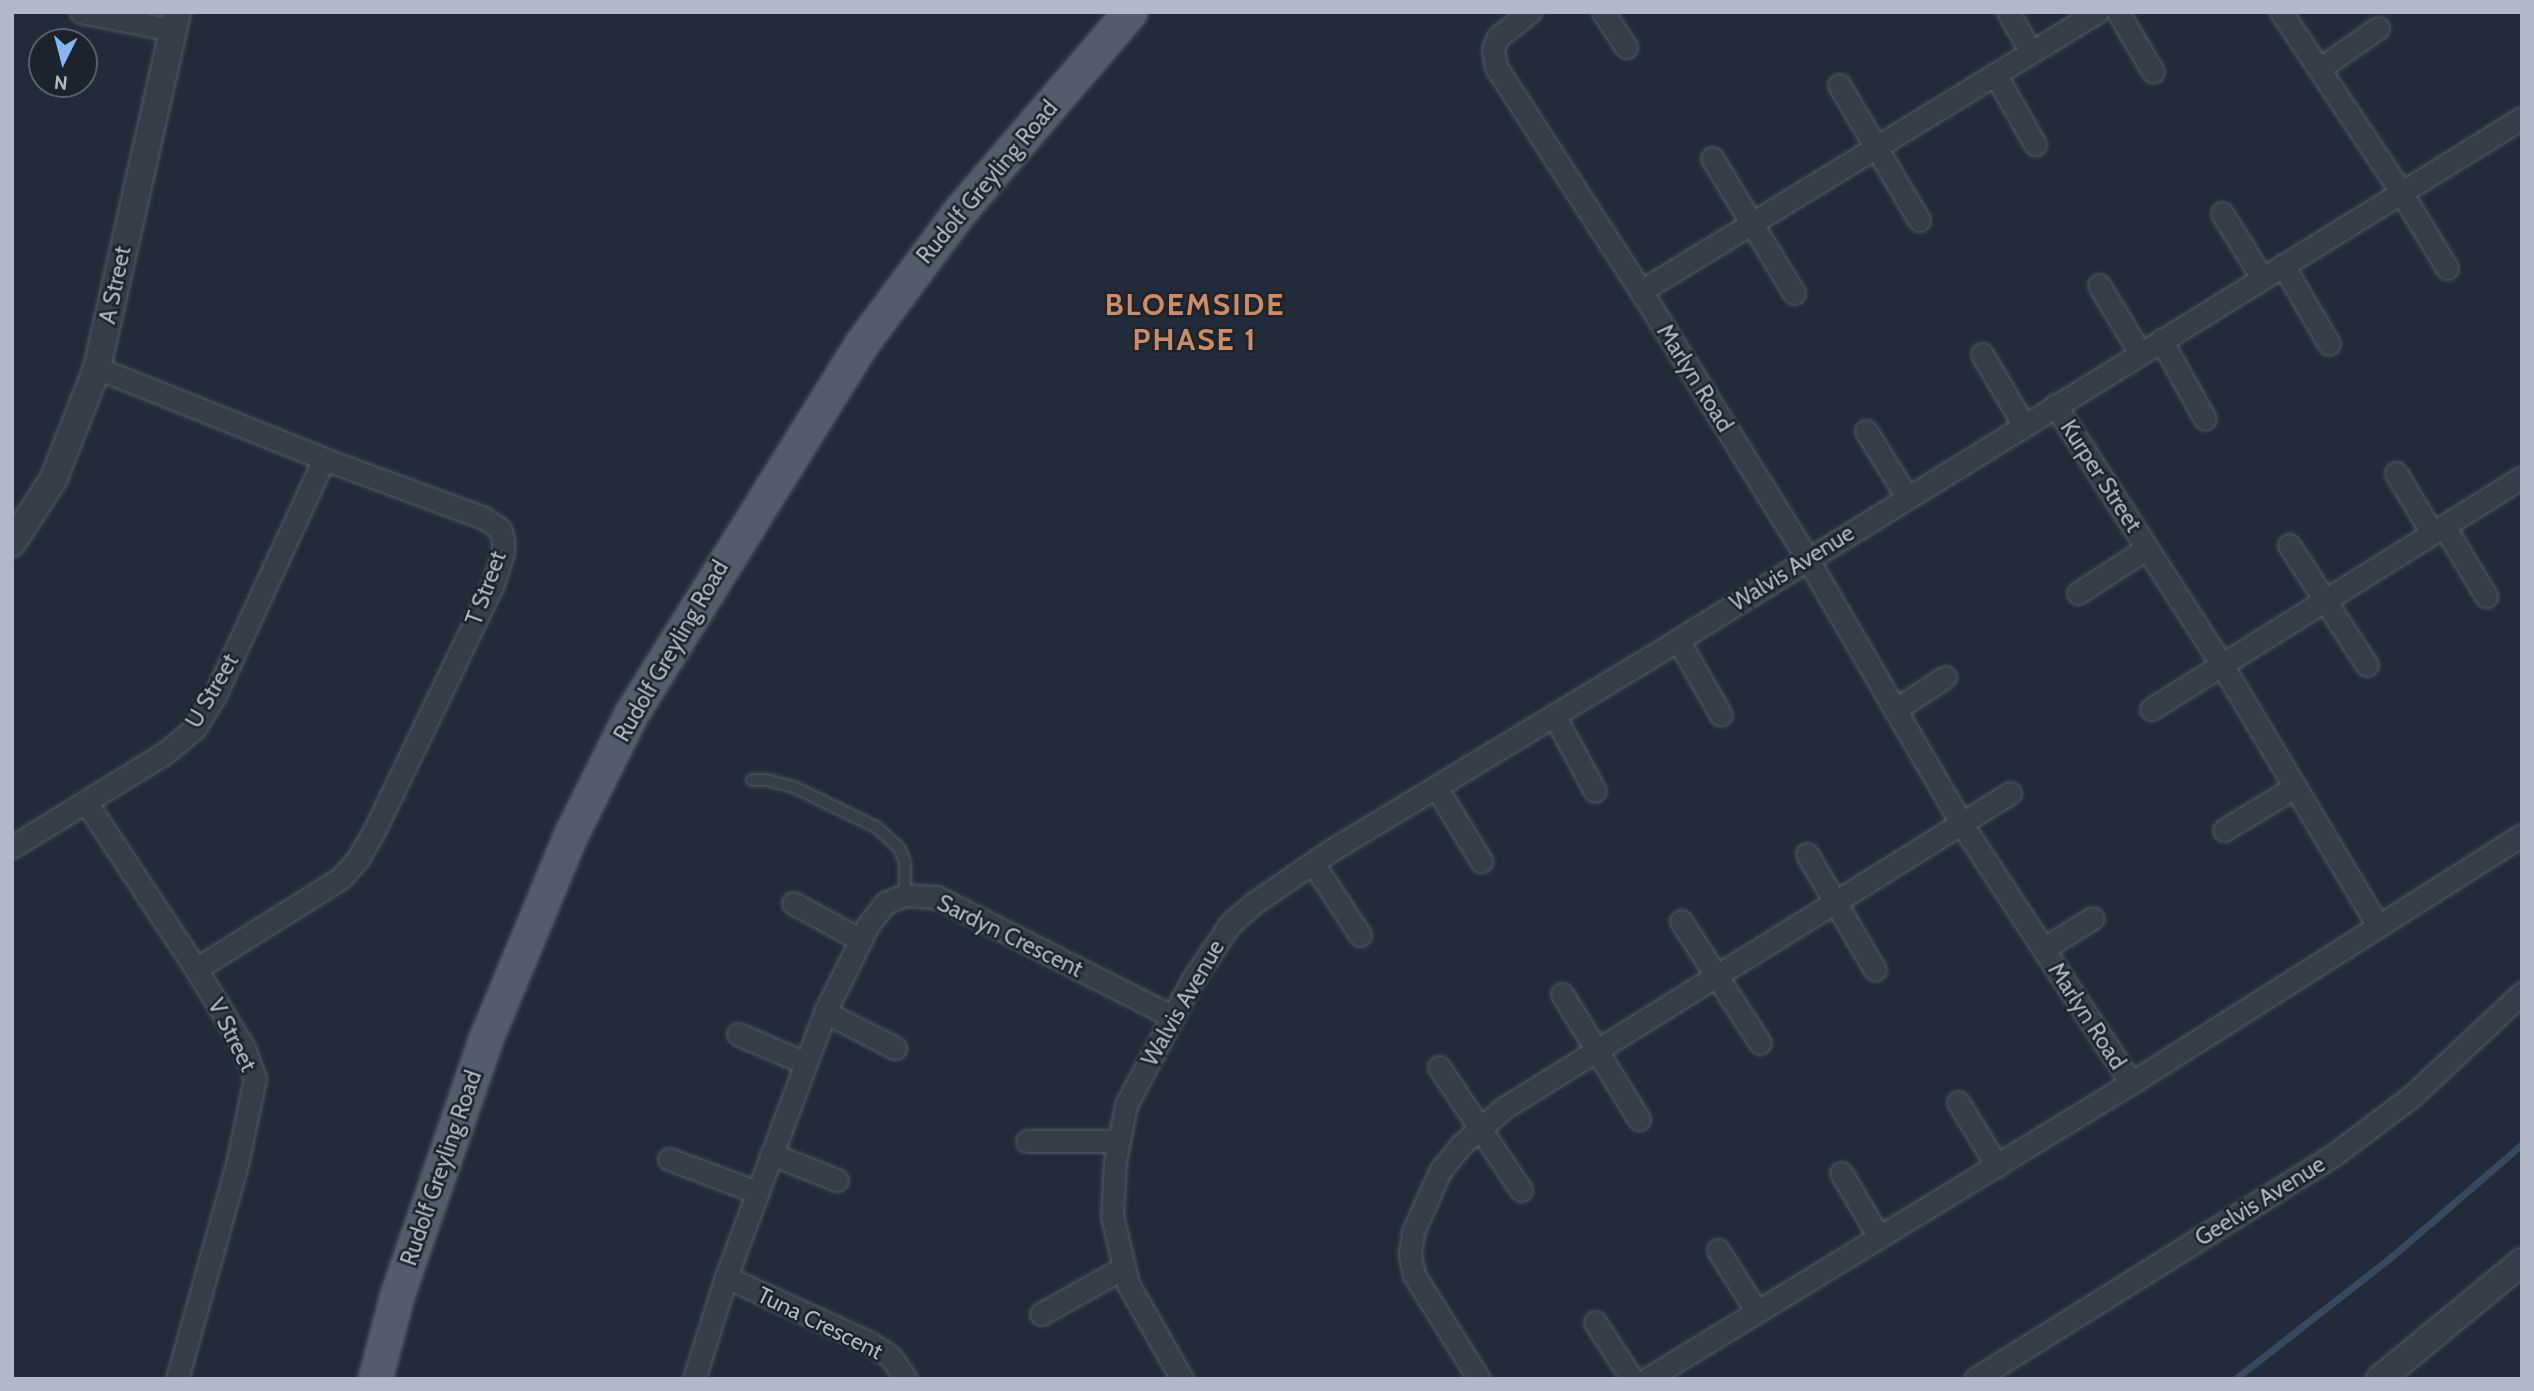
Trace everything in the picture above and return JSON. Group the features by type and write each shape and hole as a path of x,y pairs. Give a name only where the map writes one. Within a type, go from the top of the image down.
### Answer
{"main road":[{"name":"Rudolf Greyling Road","path":"375,1379 397,1295 486,1038 571,834 631,714 696,605 868,334 960,212 1130,12"}],"street":[{"path":"81,12 175,21"},
{"name":"Marlyn Road","path":"1530,12 1498,37 1493,49 1496,67 1523,113 1641,290 1807,558 1961,823 2131,1083"},
{"path":"1603,12 1626,47"},
{"path":"2008,12 2031,52"},
{"path":"1641,290 2097,12"},
{"path":"2118,12 2153,72"},
{"path":"2281,12 2402,192 2447,268"},
{"name":"A Street","path":"12,543 54,478 97,368 175,21"},
{"path":"2319,69 2378,28"},
{"path":"1995,74 2035,144"},
{"path":"1839,85 1919,220"},
{"name":"Walvis Avenue","path":"1182,1379 1128,1284 1123,1268 1112,1216 1119,1141 1126,1105 1172,1016 1208,954 1231,923 1254,903 1313,863 2522,118"},
{"path":"1712,158 1794,293"},
{"path":"2222,213 2262,278"},
{"path":"2283,265 2329,344"},
{"path":"2099,285 2140,353"},
{"path":"2161,340 2205,419"},
{"path":"1982,354 2023,424"},
{"name":"T Street","path":"97,368 324,459 484,518 500,529 503,553 486,598 358,859 341,878 196,969"},
{"name":"Kurper Street","path":"2055,405 2222,665 2378,926"},
{"path":"1866,431 1907,497"},
{"name":"U Street","path":"12,847 165,753 194,729 215,695 324,459"},
{"path":"2396,472 2486,596"},
{"path":"2151,709 2522,477"},
{"path":"2289,545 2367,665"},
{"name":"Kurper Street","path":"2078,593 2147,548"},
{"path":"1678,640 1721,715"},
{"path":"1895,709 1945,677"},
{"path":"1554,715 1595,790"},
{"path":"1436,787 1481,861"},
{"path":"2224,830 2295,787"},
{"path":"1479,1379 1414,1275 1410,1254 1413,1231 1440,1171 1478,1130 1504,1108 2010,793"},
{"name":"V Street","path":"86,802 196,969 244,1048 255,1078 237,1164 177,1379"},
{"path":"1655,1377 1757,1311 2131,1083 2522,835"},
{"path":"1807,854 1875,970"},
{"path":"1313,863 1360,935"},
{"name":"Sardyn Crescent","path":"694,1379 726,1277 825,1012 861,940 886,904 905,895 937,897 1172,1016"},
{"path":"793,903 861,940"},
{"name":"Marlyn Road","path":"2044,948 2094,918"},
{"path":"1681,921 1760,1043"},
{"name":"Geelvis Avenue","path":"1975,1379 2335,1154 2412,1096 2522,993"},
{"path":"1562,994 1639,1119"},
{"path":"825,1012 895,1048"},
{"path":"738,1034 805,1063"},
{"path":"1439,1067 1478,1130 1521,1190"},
{"path":"1958,1102 1997,1166"},
{"path":"1027,1140 1119,1141"},
{"path":"771,1154 837,1180"},
{"path":"669,1159 757,1192"},
{"path":"1841,1172 1879,1237"},
{"path":"1718,1250 1757,1311"},
{"path":"2380,1379 2522,1262"},
{"path":"1041,1314 1123,1268"},
{"name":"Tuna Crescent","path":"726,1277 870,1343 890,1356 906,1379"},
{"path":"1595,1322 1632,1379"}],"lane":[{"path":"752,780 779,782 794,787 876,827 899,848 905,862 905,895"}],"waterway":[{"path":"2235,1379 2390,1258 2522,1144"}],"district":[{"name":"BLOEMSIDE PHASE 1","path":"1195,322"}]}
